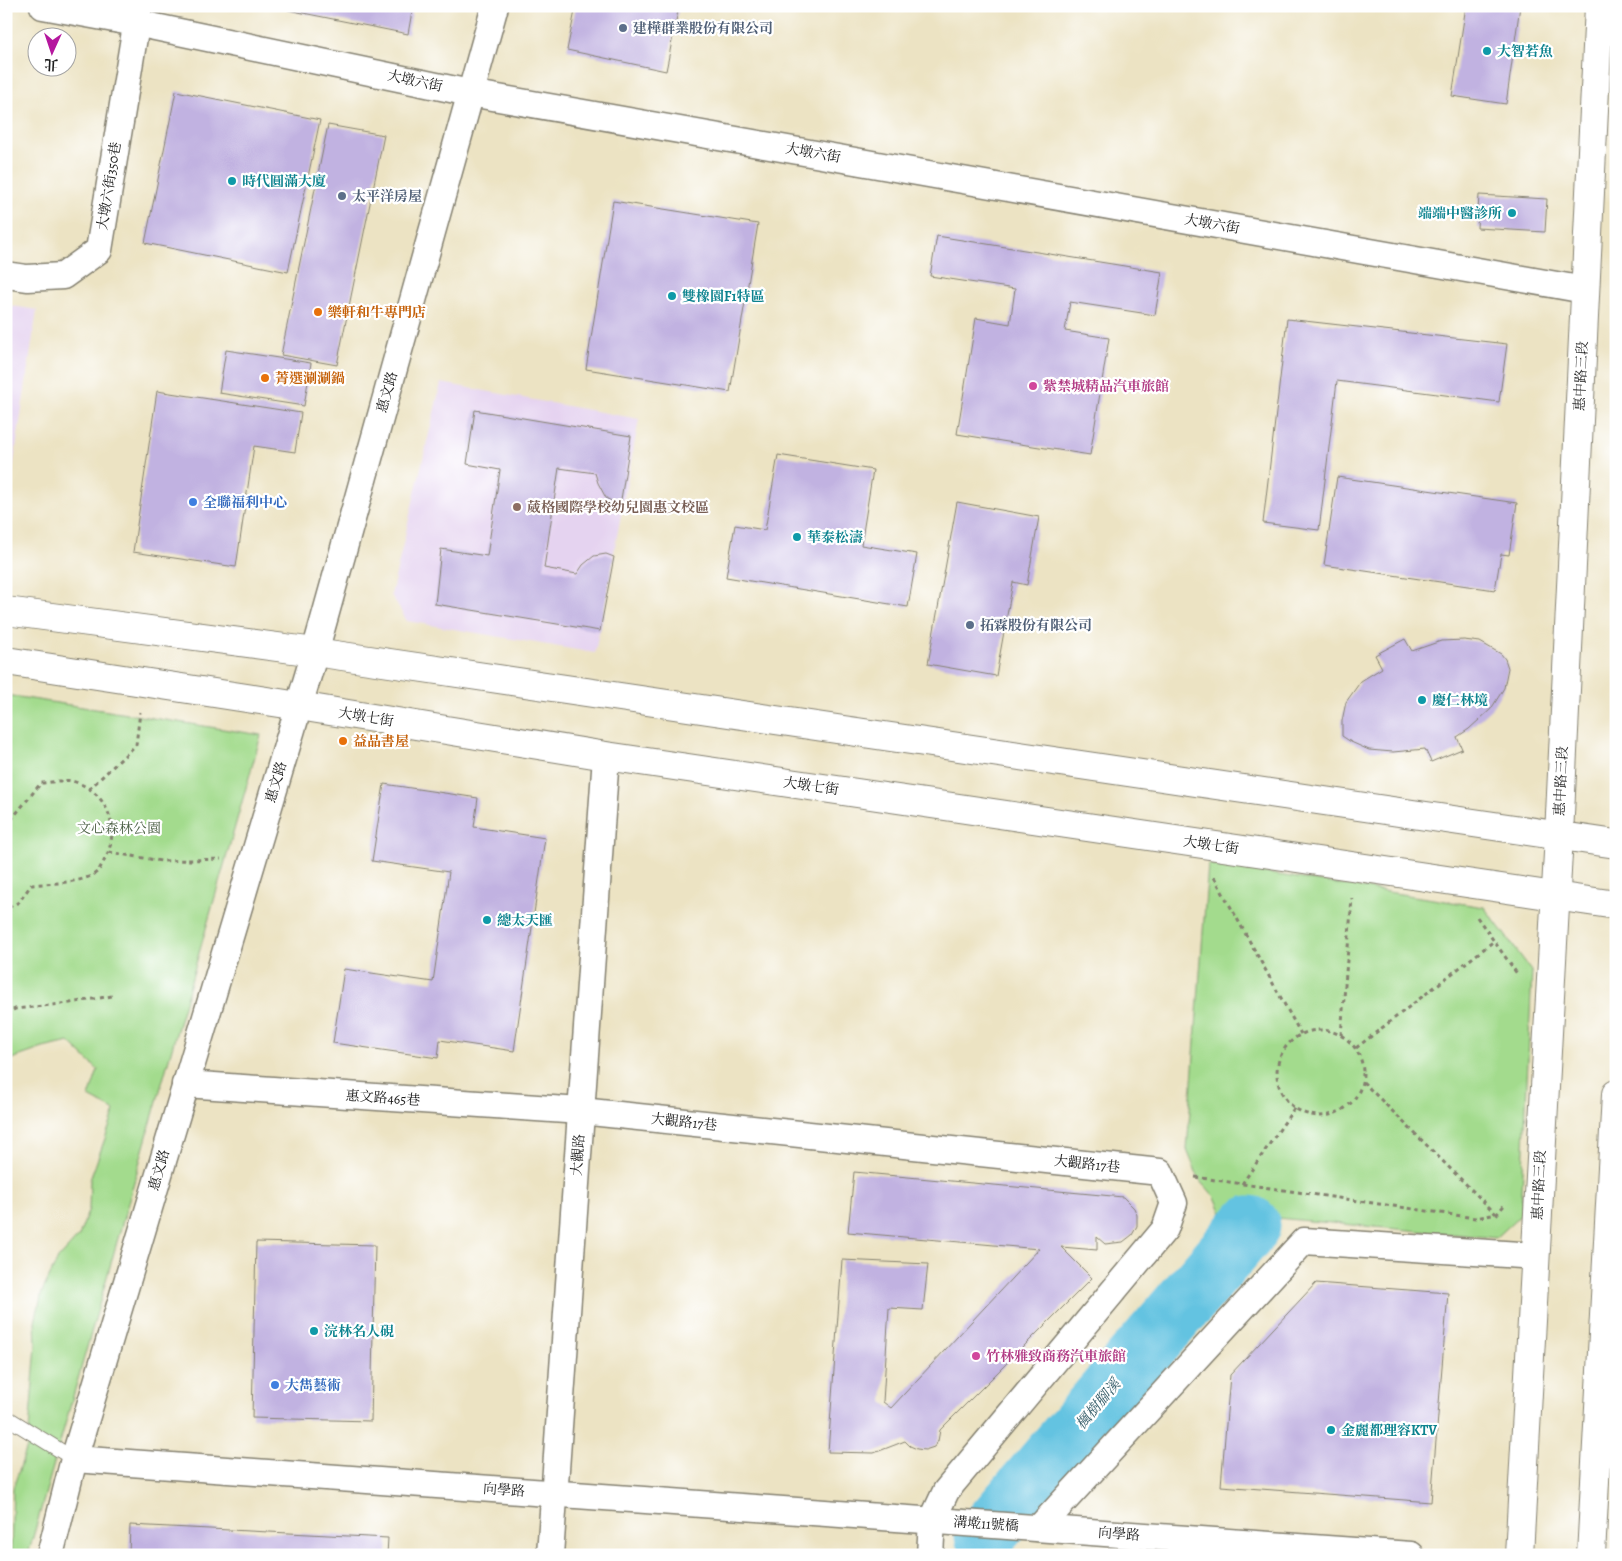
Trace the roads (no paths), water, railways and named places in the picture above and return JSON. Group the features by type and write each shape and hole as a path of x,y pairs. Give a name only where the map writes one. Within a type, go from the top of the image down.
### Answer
{"street":[{"name":"大墩六街","path":"43,6 137,14 470,92 1585,290"},
{"name":"惠文路","path":"50,1555 74,1460 184,1084 315,652 495,6"},
{"name":"惠中路三段","path":"1518,1555 1556,896 1598,6"},
{"name":"大墩六街350巷","path":"6,275 26,278 63,276 99,250 137,14"},
{"path":"6,611 315,652 1616,844"},
{"name":"大墩七街","path":"6,661 606,756 1616,905"},
{"name":"大觀路","path":"550,1555 606,756"},
{"name":"惠文路465巷","path":"184,1084 581,1111"},
{"path":"1591,1555 1616,1094"},
{"name":"大觀路17巷","path":"581,1111 1160,1172 1174,1203 1166,1229 946,1491 933,1521"},
{"path":"1038,1528 1304,1241 1535,1256"},
{"name":"向學路","path":"74,1460 933,1521"},
{"path":"930,1555 933,1521"},
{"name":"溝墘11號橋","path":"933,1521 1038,1528"},
{"name":"向學路","path":"1038,1528 1411,1555"}],"lane":[{"path":"6,1417 74,1460"}],"waterway":[{"name":"楓樹腳溪","path":"985,1536 1250,1226"}],"place":[{"name":"建樺群業股份有限公司","path":"623,28"},
{"name":"大智若魚","path":"1487,51"},
{"name":"時代圓滿大廈","path":"232,181"},
{"name":"太平洋房屋","path":"342,196"},
{"name":"端端中醫診所","path":"1512,213"},
{"name":"雙橡園F1特區","path":"672,296"},
{"name":"樂軒和牛專門店","path":"318,312"},
{"name":"菁選涮涮鍋","path":"265,378"},
{"name":"紫禁城精品汽車旅館","path":"1033,386"},
{"name":"全聯福利中心","path":"193,502"},
{"name":"葳格國際學校幼兒園惠文校區","path":"517,507"},
{"name":"華泰松濤","path":"797,537"},
{"name":"拓霖股份有限公司","path":"970,625"},
{"name":"慶仁林境","path":"1422,700"},
{"name":"益品書屋","path":"343,741"},
{"name":"總太天匯","path":"487,920"},
{"name":"浣林名人硯","path":"314,1331"},
{"name":"竹林雅致商務汽車旅館","path":"976,1356"},
{"name":"大雋藝術","path":"275,1385"},
{"name":"金麗都理容KTV","path":"1331,1430"}],"park label":[{"name":"文心森林公園","path":"119,828"}]}
